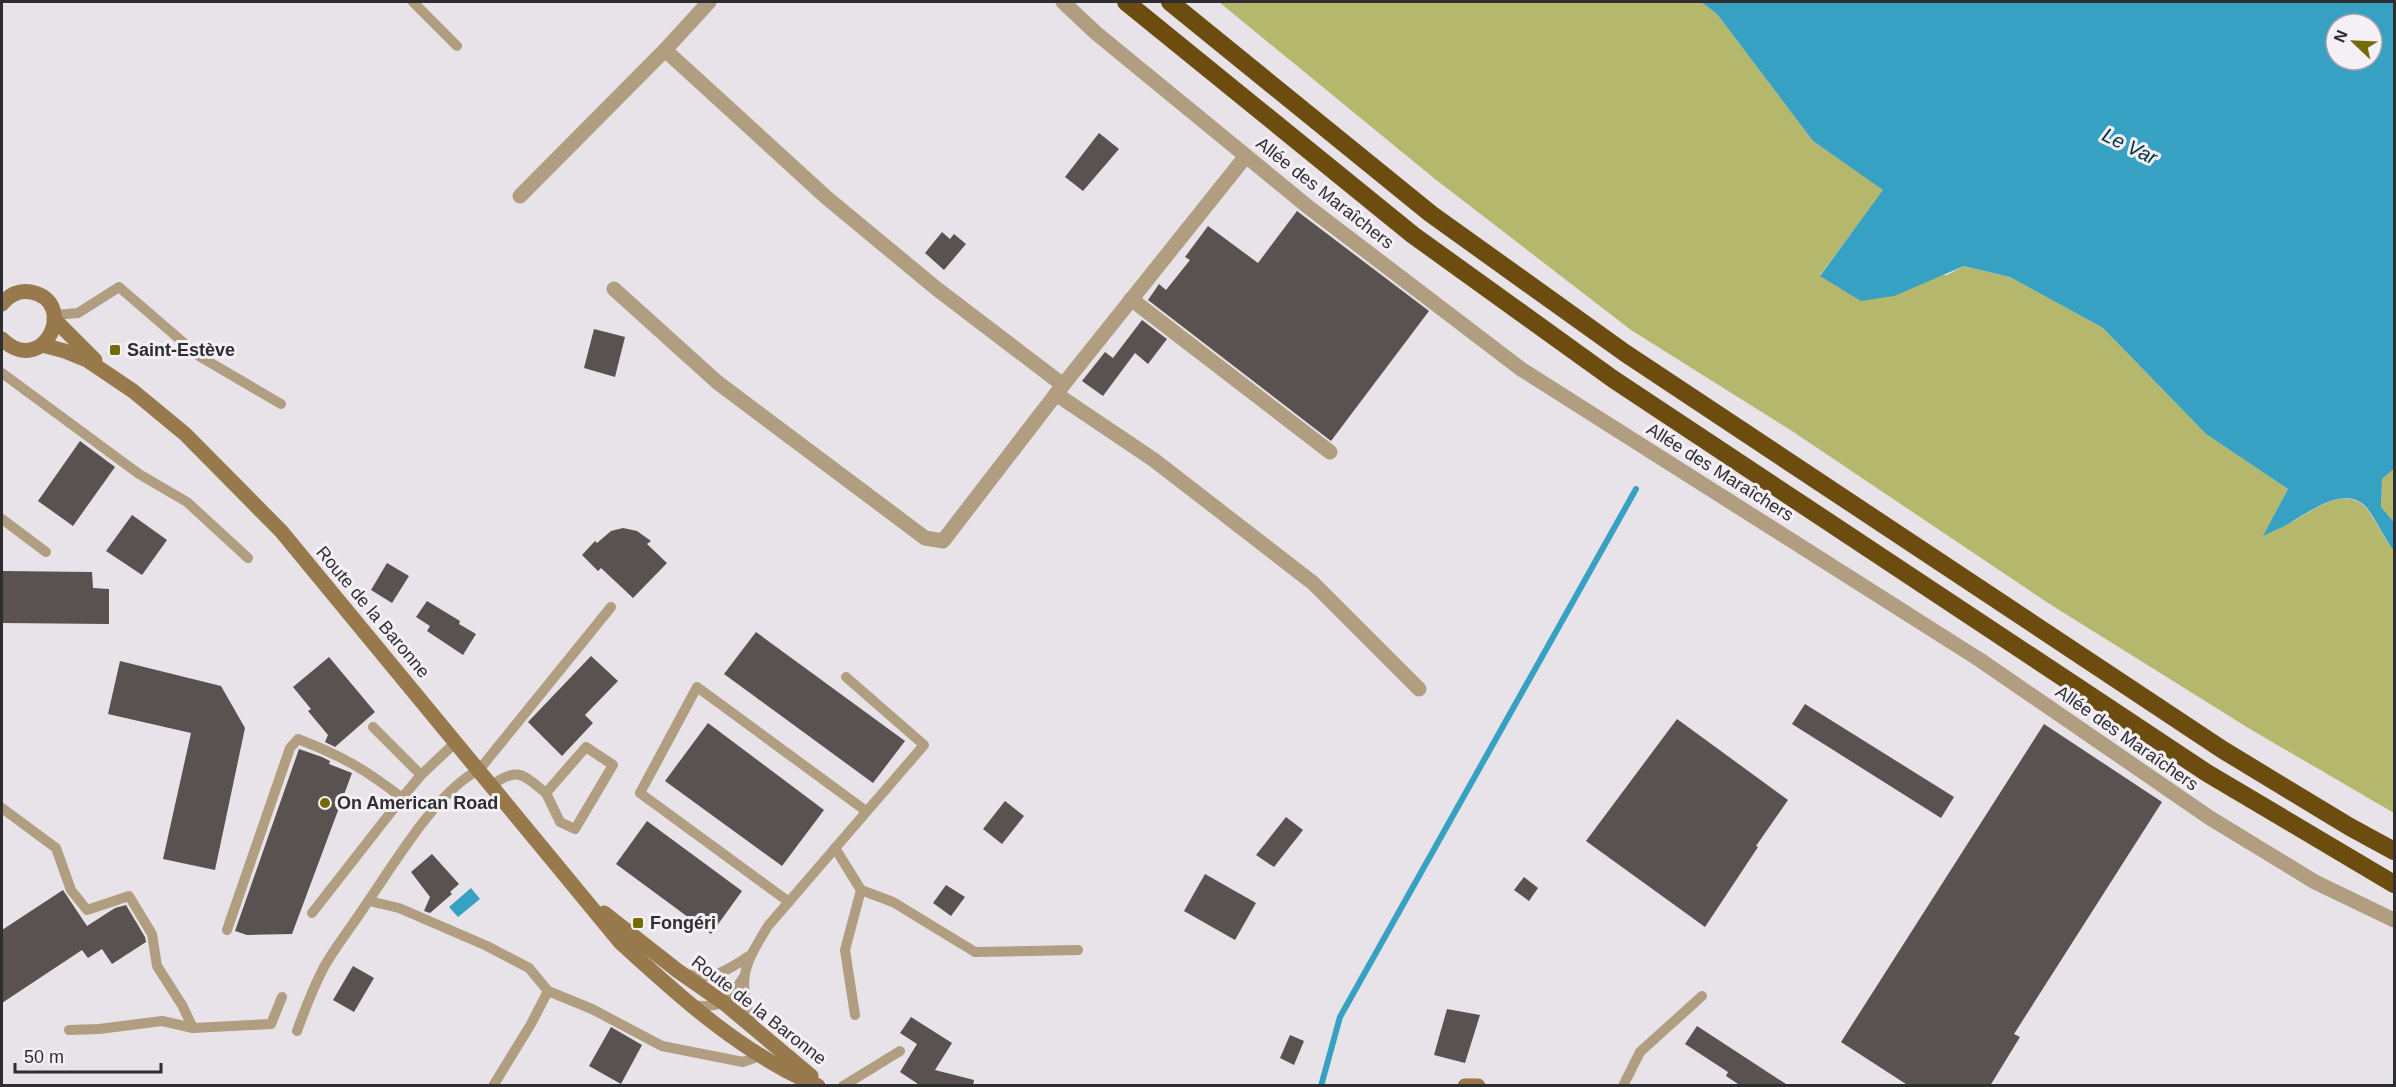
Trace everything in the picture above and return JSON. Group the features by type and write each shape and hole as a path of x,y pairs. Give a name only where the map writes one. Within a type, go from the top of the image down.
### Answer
{"highway":[{"path":"1126,2 1413,235 1613,379 2198,766 2394,884"},
{"path":"1170,2 1431,214 1625,354 2223,750 2394,851"}],"main road":[{"path":"2,303 8,290"},
{"name":"Route de la Baronne","path":"8,290 25,291 44,298 51,306 54,317 108,373 185,434 281,531 620,942 689,1005 760,1056 790,1074 818,1086"},
{"path":"3,345 28,350 42,345 52,333 54,317"},
{"name":"Route de la Baronne","path":"42,345 65,351 108,373"},
{"name":"Route de la Baronne","path":"585,898 678,971 724,1003 823,1086"},
{"path":"1465,1086 1478,1086"}],"street":[{"path":"520,196 710,2"},
{"name":"Allée des Maraîchers","path":"1063,2 1096,33 1307,206 1521,369 1980,660 2210,818 2315,882 2394,920"},
{"path":"665,50 827,198 937,289 1060,390 1313,583 1419,689"},
{"path":"614,289 717,382 925,538 943,541 1131,299 1246,156"},
{"path":"1131,299 1330,452"}],"lane":[{"path":"412,2 457,46"},
{"path":"54,317 78,314 119,287 199,356 280,404"},
{"path":"2,373 139,474 187,502 248,558"},
{"path":"2,519 46,552"},
{"path":"297,1031 311,992 325,965 402,851 444,798 464,777 479,770 611,607"},
{"path":"689,1005 705,1007 724,1003 732,996 743,978 749,956 768,926 924,745 846,677"},
{"path":"789,902 640,793 697,687 867,812"},
{"path":"373,727 422,775"},
{"path":"227,930 290,748 298,739 339,755 369,772 402,798"},
{"path":"312,913 402,798 456,742"},
{"path":"492,785 507,774 522,774 546,793 560,822 575,829 612,765 585,747 546,793"},
{"path":"2,808 56,848 71,890 87,910 129,896 152,934 157,966 182,1005 193,1028"},
{"path":"835,848 861,890 893,902 975,952 1078,950"},
{"path":"855,1015 846,950 861,890"},
{"path":"369,901 399,908 487,946 529,968 548,991 592,1009 633,1033 662,1046 742,1062 760,1056"},
{"path":"678,971 698,978 727,971 749,956"},
{"path":"743,978 744,997 753,1028"},
{"path":"493,1086 531,1024 548,991"},
{"path":"1623,1086 1641,1052 1702,996"},
{"path":"69,1030 99,1029 162,1021 193,1028 271,1024 282,997"},
{"path":"843,1086 900,1051"}],"green space":[{"path":"1219,2 1701,2 1717,14 1813,141 1884,190 1820,275 1947,275 1964,266 2010,277 2103,328 2206,434 2288,489 2264,535 2320,506 2339,499 2358,502 2366,508 2394,551 2394,813 2250,729 2048,603 1792,431 1631,330 1435,179"},
{"path":"2394,469 2394,522 2381,507 2382,479"}],"water":[{"name":"Le Var","path":"1701,2 2394,2 2394,469 2382,479 2381,507 2394,522 2394,551 2366,507 2349,498 2319,506 2263,536 2288,489 2206,434 2103,328 2010,277 1964,266 1894,296 1861,301 1820,276 1883,190 1813,141 1717,14"},
{"path":"471,888 480,899 458,917 449,907"}],"building":[{"path":"1099,133 1119,149 1083,191 1065,177"},
{"path":"1297,211 1429,311 1331,441 1148,300 1159,284 1166,290 1190,260 1185,257 1208,226 1258,263"},
{"path":"942,232 950,239 954,234 966,244 944,270 925,253"},
{"path":"1142,320 1167,339 1148,364 1135,353 1103,396 1082,381 1105,352 1113,358"},
{"path":"594,329 625,337 615,377 584,368"},
{"path":"80,441 115,467 73,526 38,501"},
{"path":"132,515 167,540 142,575 106,551"},
{"path":"623,528 637,531 651,541 647,544 667,563 633,598 601,568 598,571 582,555 595,541 597,543 611,531"},
{"path":"387,563 409,576 392,603 371,590"},
{"path":"2,571 92,572 93,588 109,589 109,624 2,623"},
{"path":"427,601 460,621 459,624 476,634 463,655 427,631 430,626 416,617"},
{"path":"756,632 905,741 873,783 724,674"},
{"path":"591,656 618,681 585,715 593,723 562,756 528,722"},
{"path":"329,657 375,712 335,747 325,742 328,735 308,711 311,709 293,687"},
{"path":"120,661 221,686 245,728 215,870 163,859 191,733 108,714"},
{"path":"1805,704 1954,797 1941,818 1792,724"},
{"path":"1677,719 1788,800 1705,927 1586,841"},
{"path":"708,723 824,810 782,866 665,781"},
{"path":"2044,724 2162,802 2014,1034 2020,1037 1990,1086 1909,1086 1841,1042"},
{"path":"299,749 322,757 330,761 329,764 352,773 292,934 247,935 235,931"},
{"path":"1005,801 1024,816 1002,844 983,829"},
{"path":"1286,817 1303,830 1274,867 1256,855"},
{"path":"647,821 742,891 711,934 616,864"},
{"path":"432,854 459,884 450,892 452,894 430,913 424,911 430,897 411,872"},
{"path":"1205,874 1256,903 1235,940 1184,911"},
{"path":"1524,877 1538,888 1529,901 1514,890"},
{"path":"946,885 965,897 951,916 933,903"},
{"path":"63,890 87,926 115,908 126,905 146,942 112,964 102,949 88,958 82,950 2,1003 2,930"},
{"path":"353,966 374,978 354,1012 333,1000"},
{"path":"1447,1009 1480,1015 1465,1063 1434,1055"},
{"path":"911,1017 952,1043 935,1070 974,1080 973,1086 921,1086 900,1072 917,1044 900,1033"},
{"path":"1697,1026 1789,1086 1741,1086 1726,1076 1728,1072 1685,1044"},
{"path":"611,1027 642,1045 621,1084 589,1066"},
{"path":"1290,1035 1304,1041 1294,1065 1280,1058"}],"waterway":[{"path":"1321,1086 1340,1017 1636,489"}],"place":[{"name":"Saint-Estève","path":"115,350"},
{"name":"On American Road","path":"325,803"},
{"name":"Fongéri","path":"638,923"}]}
